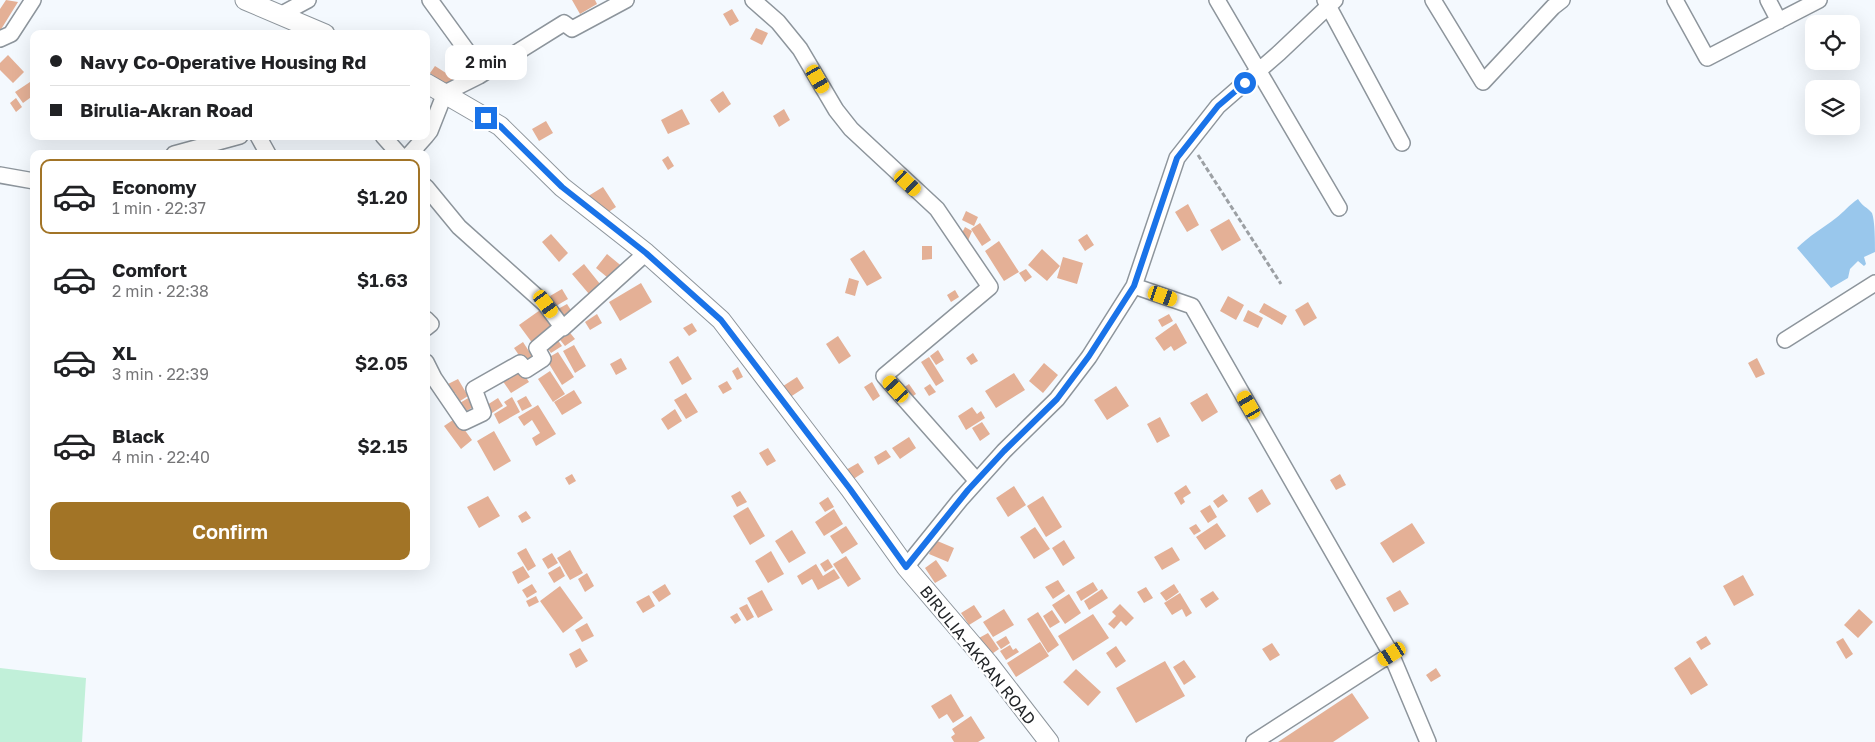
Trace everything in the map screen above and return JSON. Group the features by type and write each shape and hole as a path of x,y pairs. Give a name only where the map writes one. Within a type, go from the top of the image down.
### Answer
{"street":[{"path":"0,39 11,34 33,0"},
{"path":"280,15 308,0"},
{"path":"430,0 482,74"},
{"path":"430,132 445,93 482,74 564,23 572,29 626,0"},
{"path":"753,0 778,22 800,49 836,110 851,130 937,209 990,286 884,376 977,481"},
{"path":"1217,0 1339,208"},
{"path":"1433,0 1483,82 1555,2"},
{"path":"1675,0 1708,58 1819,0"},
{"path":"1768,0 1779,21"},
{"path":"251,2 316,30"},
{"path":"906,567 977,481 1057,399 1089,356 1134,286 1177,158 1218,106 1258,71 1329,2 1402,143"},
{"name":"BIRULIA-AKRAN ROAD","path":"430,85 500,126 562,187 646,253 721,320 850,489 906,567 988,663 1049,742"},
{"path":"189,150 225,140"},
{"path":"387,140 395,150"},
{"path":"414,150 422,140"},
{"path":"0,175 30,180"},
{"path":"430,192 459,227 546,304 562,327"},
{"path":"430,370 464,422 483,413 474,389 520,363 526,370 543,359 537,348 563,328 646,253"},
{"path":"1785,340 1875,283"},
{"path":"1134,286 1192,306 1392,654 1428,742"},
{"path":"1254,742 1392,654"}],"path":[{"path":"1190,142 1282,284"}],"green space":[{"path":"0,668 86,678 82,742 0,742"}],"water":[{"path":"1858,199 1872,213 1875,252 1864,257 1866,264 1864,266 1858,261 1850,269 1848,278 1831,288 1797,248"}],"building":[{"path":"6,0 18,2 0,31 0,9"},
{"path":"572,0 595,0 597,4 580,14"},
{"path":"732,9 739,21 730,26 723,14"},
{"path":"756,28 768,33 762,45 750,39"},
{"path":"8,55 24,72 13,83 0,70 0,63"},
{"path":"435,66 460,82 448,100 430,88 430,82 434,76 430,73"},
{"path":"30,82 30,98 23,103 15,92"},
{"path":"723,91 731,104 719,113 710,100"},
{"path":"16,98 22,107 16,112 10,103"},
{"path":"682,109 690,124 668,134 661,120"},
{"path":"784,109 790,120 779,127 773,116"},
{"path":"546,121 553,133 539,141 532,129"},
{"path":"668,156 674,166 668,170 662,160"},
{"path":"603,187 616,207 598,219 585,198"},
{"path":"1188,204 1199,225 1187,232 1175,212"},
{"path":"966,211 978,217 974,226 962,220"},
{"path":"1229,219 1241,240 1222,251 1210,230"},
{"path":"980,223 991,240 982,246 971,229"},
{"path":"965,227 972,231 967,243 959,239"},
{"path":"551,234 568,253 559,262 542,242"},
{"path":"1087,234 1094,245 1085,251 1078,240"},
{"path":"999,241 1019,272 1004,281 985,251"},
{"path":"922,246 932,246 932,259 922,260"},
{"path":"1042,249 1060,266 1047,281 1028,265"},
{"path":"864,250 882,278 867,286 850,259"},
{"path":"607,254 630,273 619,287 596,268"},
{"path":"1063,257 1083,263 1077,284 1057,278"},
{"path":"584,264 600,284 589,294 572,274"},
{"path":"1026,269 1032,277 1025,282 1019,273"},
{"path":"849,278 859,281 855,296 845,293"},
{"path":"641,283 652,302 620,321 609,302"},
{"path":"562,289 568,299 556,306 550,296"},
{"path":"955,290 959,297 951,302 947,295"},
{"path":"1228,296 1244,305 1236,320 1220,311"},
{"path":"1308,302 1317,318 1304,326 1295,310"},
{"path":"1264,303 1287,316 1282,325 1259,312"},
{"path":"567,304 576,318 567,323 558,309"},
{"path":"543,308 557,327 533,344 519,325"},
{"path":"1248,310 1263,318 1258,328 1243,321"},
{"path":"597,314 602,323 590,330 585,322"},
{"path":"1169,314 1173,321 1162,327 1158,320"},
{"path":"692,323 697,331 689,336 683,328"},
{"path":"1176,323 1187,343 1174,351 1171,346 1164,351 1155,338"},
{"path":"567,329 575,339 565,346 557,336"},
{"path":"838,336 851,356 839,364 826,344"},
{"path":"557,339 562,346 551,353 546,346"},
{"path":"523,342 534,359 525,364 514,348"},
{"path":"574,345 586,366 575,373 563,351"},
{"path":"938,350 944,360 936,365 930,356"},
{"path":"558,352 574,377 562,385 546,359"},
{"path":"973,353 978,361 971,365 966,358"},
{"path":"678,356 692,379 682,385 669,362"},
{"path":"929,357 944,381 936,386 921,362"},
{"path":"621,358 627,369 616,375 610,364"},
{"path":"1757,358 1765,374 1756,378 1748,363"},
{"path":"1044,363 1058,375 1043,393 1029,381"},
{"path":"738,367 743,377 737,380 732,371"},
{"path":"520,368 529,382 511,393 502,380"},
{"path":"550,371 565,394 553,402 538,379"},
{"path":"1014,373 1025,390 996,408 985,391"},
{"path":"797,377 804,388 781,403 774,392"},
{"path":"458,379 468,396 460,401 455,393 452,395 446,385"},
{"path":"727,381 732,389 723,394 718,386"},
{"path":"872,382 880,396 873,401 864,387"},
{"path":"909,384 916,394 909,399 903,388"},
{"path":"930,384 936,392 929,396 924,388"},
{"path":"1116,386 1129,406 1107,420 1094,400"},
{"path":"574,390 582,403 562,415 554,402"},
{"path":"686,393 698,412 686,419 674,400"},
{"path":"1207,393 1218,412 1202,422 1190,403"},
{"path":"526,396 532,406 522,411 517,401"},
{"path":"470,397 475,406 463,413 458,404"},
{"path":"512,397 520,412 499,424 494,414 507,406 504,402"},
{"path":"498,398 503,406 492,413 487,405"},
{"path":"538,405 556,434 536,446 532,438 540,433 532,420 524,426 518,417"},
{"path":"972,407 977,414 981,411 985,418 966,430 958,416"},
{"path":"675,409 682,421 668,430 661,419"},
{"path":"1160,417 1170,436 1157,443 1147,424"},
{"path":"456,418 472,440 461,449 444,426"},
{"path":"982,422 990,434 980,441 972,428"},
{"path":"494,431 511,461 494,471 477,441"},
{"path":"909,437 916,448 900,459 892,448"},
{"path":"768,448 776,461 767,466 759,453"},
{"path":"886,450 891,457 878,465 874,457"},
{"path":"858,463 864,472 846,484 839,474"},
{"path":"572,474 576,481 569,485 565,478"},
{"path":"1340,474 1346,485 1336,490 1330,480"},
{"path":"1186,485 1191,493 1183,498 1185,502 1181,505 1174,493"},
{"path":"1014,486 1026,505 1008,517 996,498"},
{"path":"1262,489 1271,504 1257,513 1248,498"},
{"path":"740,491 747,502 737,507 731,496"},
{"path":"1223,494 1228,501 1218,508 1213,501"},
{"path":"488,496 500,516 479,528 467,507"},
{"path":"1043,496 1062,527 1046,537 1027,506"},
{"path":"828,497 834,507 825,512 819,503"},
{"path":"1210,505 1217,517 1208,523 1200,511"},
{"path":"748,507 765,536 750,545 733,516"},
{"path":"834,509 843,524 824,536 815,522"},
{"path":"526,511 531,518 522,523 518,516"},
{"path":"1217,523 1226,536 1205,550 1196,537"},
{"path":"1412,523 1425,543 1393,563 1380,543"},
{"path":"1196,524 1201,531 1194,535 1189,528"},
{"path":"846,526 858,544 842,554 830,536"},
{"path":"1035,527 1050,549 1034,559 1020,537"},
{"path":"792,530 806,553 789,563 775,541"},
{"path":"935,540 954,548 948,562 929,554"},
{"path":"1064,540 1075,558 1063,566 1052,548"},
{"path":"1172,547 1180,560 1162,570 1154,557"},
{"path":"526,548 536,566 528,571 517,553"},
{"path":"570,550 583,573 570,580 557,558"},
{"path":"771,551 784,574 768,583 755,561"},
{"path":"552,553 558,563 548,569 542,559"},
{"path":"846,556 861,579 848,587 833,564"},
{"path":"828,559 833,567 825,572 820,564"},
{"path":"936,560 947,576 935,583 925,568"},
{"path":"816,564 823,576 834,569 840,578 818,590 812,579 802,585 797,576"},
{"path":"523,566 530,577 518,584 512,572"},
{"path":"560,566 565,576 554,583 548,573"},
{"path":"587,573 594,586 585,592 578,579"},
{"path":"1743,575 1754,595 1734,606 1723,586"},
{"path":"1058,580 1065,591 1053,599 1045,587"},
{"path":"1093,582 1098,590 1081,601 1076,592"},
{"path":"532,584 537,592 527,598 522,590"},
{"path":"665,584 671,594 659,602 652,592"},
{"path":"1174,584 1179,592 1166,601 1160,593"},
{"path":"560,586 583,618 563,633 540,601"},
{"path":"1146,587 1153,598 1144,603 1137,592"},
{"path":"1102,589 1108,598 1089,610 1084,601"},
{"path":"762,590 773,610 758,618 747,598"},
{"path":"1400,590 1409,604 1394,612 1386,598"},
{"path":"1213,591 1219,599 1206,608 1200,599"},
{"path":"1180,593 1192,613 1186,617 1182,609 1172,615 1164,603"},
{"path":"1069,594 1081,613 1065,624 1052,605"},
{"path":"649,595 655,606 643,613 636,602"},
{"path":"536,596 539,602 529,607 526,601"},
{"path":"747,604 754,617 747,621 739,608"},
{"path":"1120,604 1134,618 1126,626 1121,621 1114,629 1108,624 1116,616 1112,612"},
{"path":"974,605 982,617 969,625 961,613"},
{"path":"1004,609 1014,625 993,637 983,622"},
{"path":"1859,609 1873,622 1858,638 1844,625"},
{"path":"1052,610 1060,622 1050,628 1043,616"},
{"path":"1038,612 1059,645 1048,653 1027,619"},
{"path":"737,613 741,620 735,624 730,617"},
{"path":"1093,614 1109,638 1073,661 1058,636"},
{"path":"587,623 594,636 582,642 575,630"},
{"path":"988,633 999,649 986,658 979,638"},
{"path":"1006,636 1010,643 1001,649 996,642"},
{"path":"1706,636 1711,644 1701,650 1696,642"},
{"path":"1843,638 1853,654 1846,659 1836,642"},
{"path":"1040,642 1049,656 1016,677 1007,663"},
{"path":"1272,643 1280,655 1270,661 1262,649"},
{"path":"1010,645 1013,650 1016,648 1019,652 1006,660 1000,651"},
{"path":"1116,646 1126,661 1116,668 1106,653"},
{"path":"580,648 588,661 576,668 569,654"},
{"path":"1690,657 1708,685 1691,695 1674,668"},
{"path":"1184,660 1196,677 1184,685 1173,667"},
{"path":"1165,661 1185,696 1136,723 1116,688"},
{"path":"1436,668 1441,676 1431,682 1426,675"},
{"path":"1076,669 1101,692 1088,706 1063,682"},
{"path":"1352,693 1369,718 1333,742 1278,742"},
{"path":"951,694 964,716 953,723 947,714 939,719 931,706"},
{"path":"971,716 985,738 978,742 954,742 951,737 955,734 952,729"}],"route":[{"path":"486,118 500,126 562,187 646,253 721,320 850,489 906,567 968,490 1004,451 1057,399 1089,356 1134,286 1177,158 1218,106 1245,83"}]}
